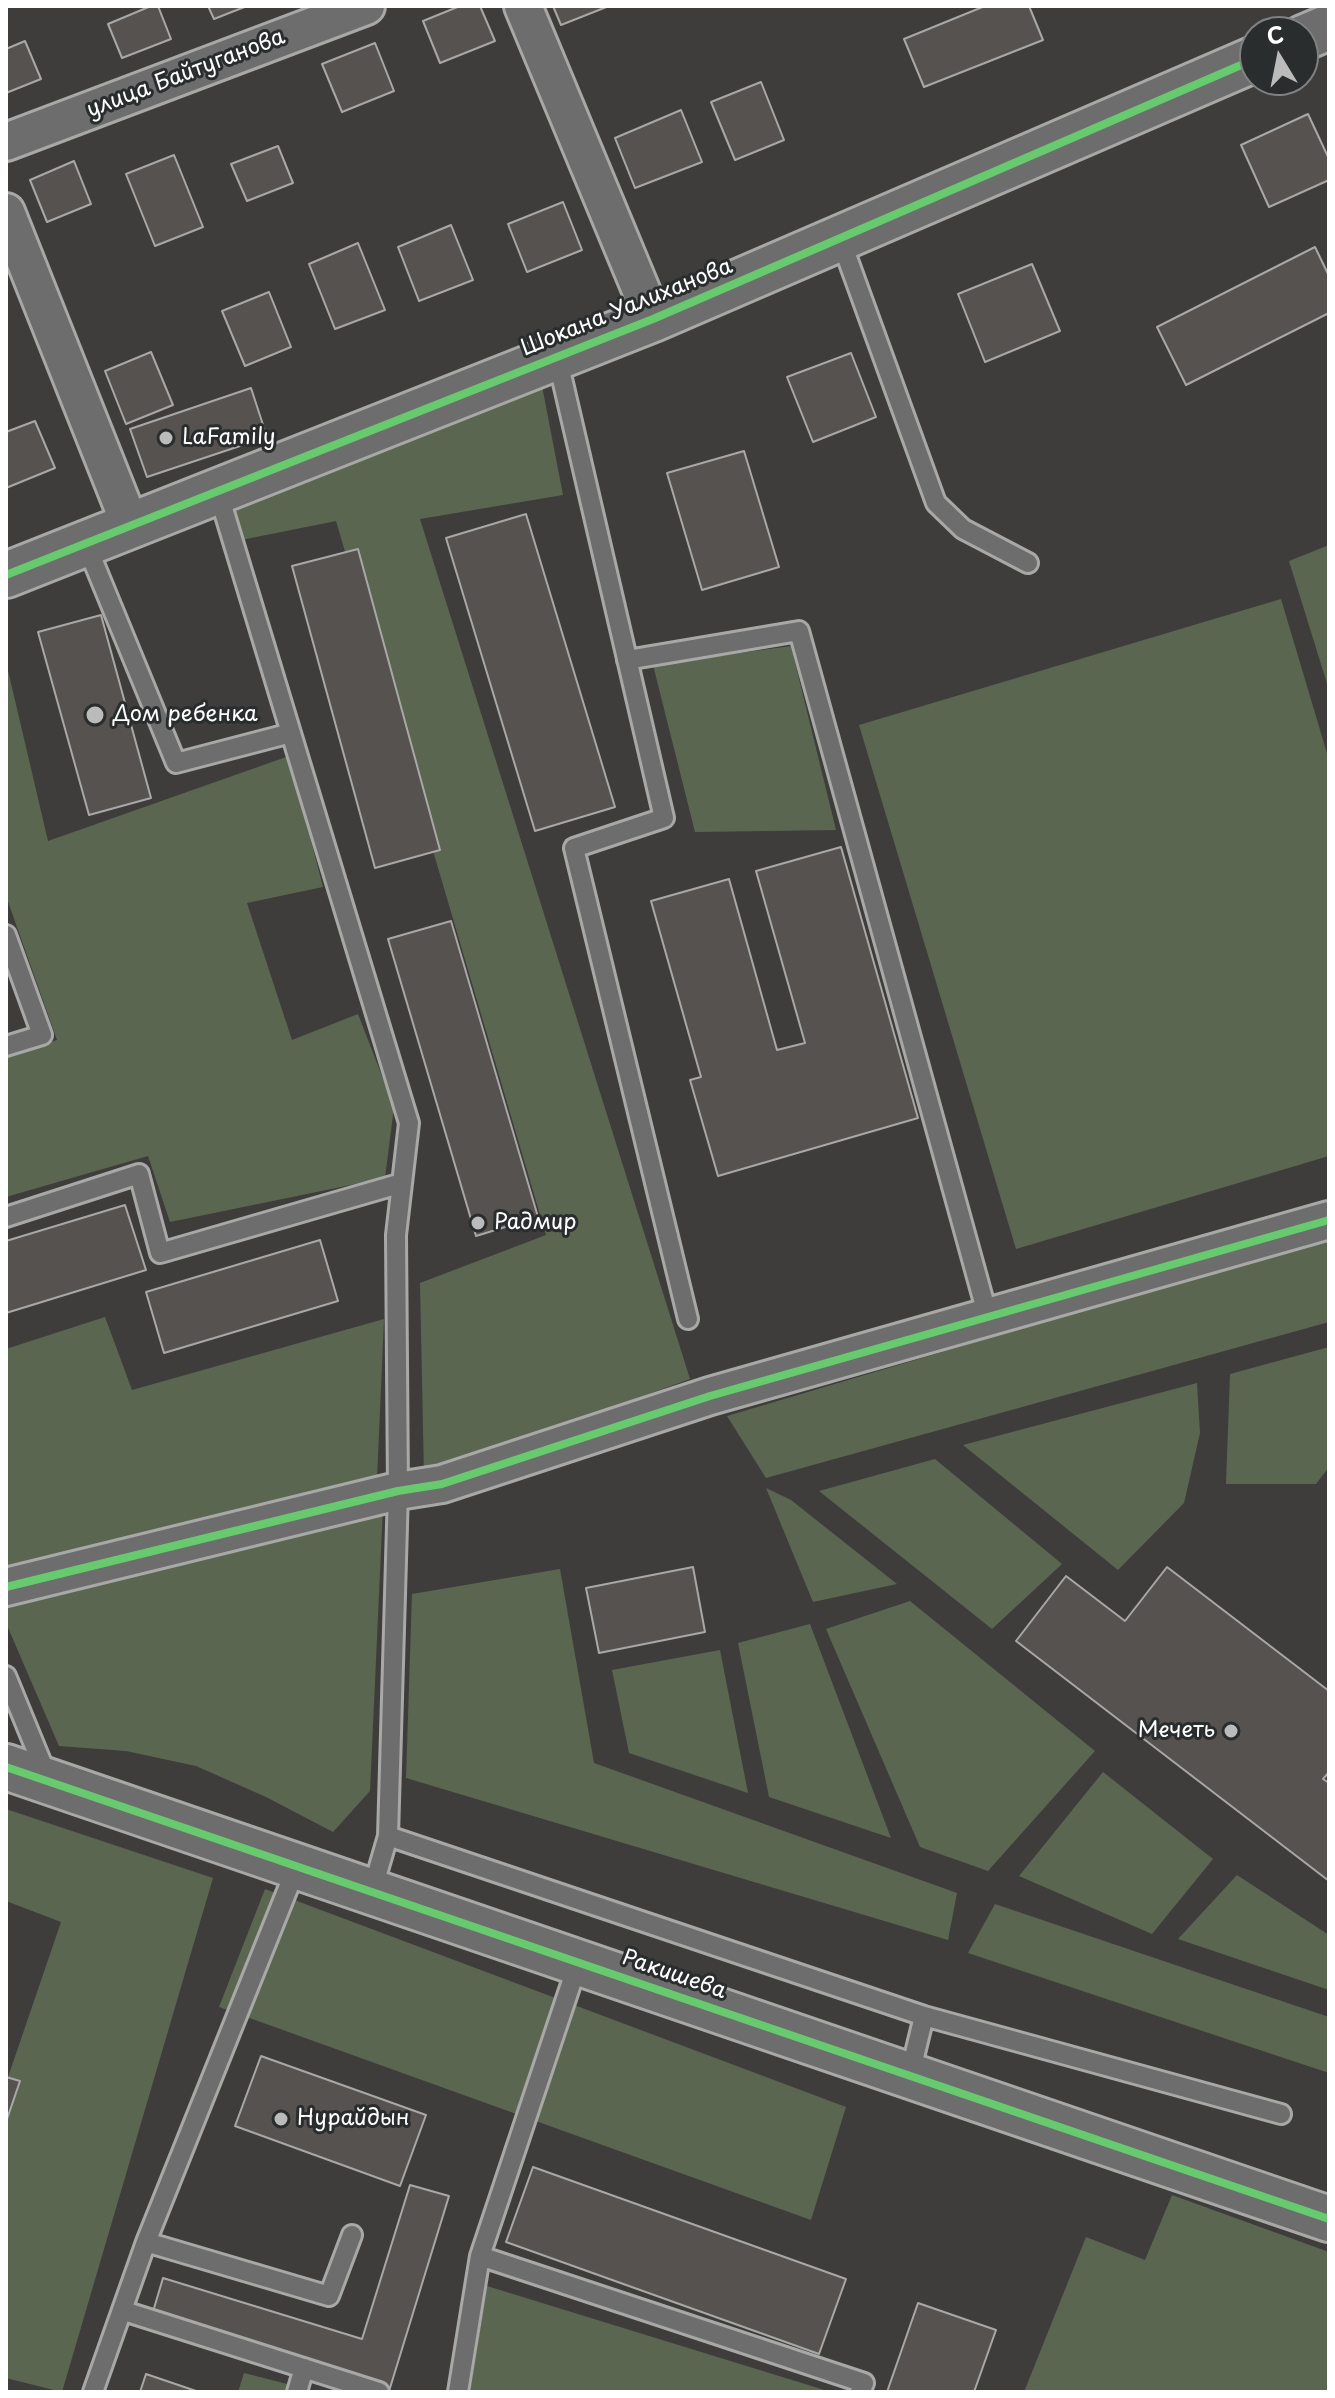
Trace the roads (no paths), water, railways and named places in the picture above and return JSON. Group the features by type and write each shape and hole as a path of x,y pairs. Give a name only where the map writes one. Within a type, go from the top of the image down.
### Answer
{"street":[{"name":"улица Байтуганова","path":"6,142 366,6"},
{"path":"523,6 653,319"},
{"name":"Шокана Уалиханова","path":"6,575 653,319 1239,66"},
{"path":"6,212 131,527"},
{"path":"6,1587 398,1491 442,1484 710,1396 1329,1220"},
{"name":"Ракишева","path":"6,1767 1329,2219"}],"lane":[{"path":"840,238 936,503 963,529 1028,563"},
{"path":"557,357 664,818 574,848 688,1319"},
{"path":"218,492 409,1123 396,1235 398,1491 388,1836 372,1891"},
{"path":"86,544 176,763 291,733"},
{"path":"627,660 799,631 988,1317"},
{"path":"6,935 42,1035 6,1046"},
{"path":"6,1217 139,1174 160,1253 402,1183"},
{"path":"6,1676 50,1782"},
{"path":"388,1836 924,2016 1281,2114"},
{"path":"93,2392 146,2242 297,1866"},
{"path":"458,2392 480,2256 578,1962"},
{"path":"910,2074 924,2016"},
{"path":"146,2242 329,2296 352,2235"},
{"path":"480,2256 864,2383 860,2392"},
{"path":"124,2311 379,2392"},
{"path":"297,2392 304,2368"}],"place":[{"name":"LaFamily","path":"166,438"},
{"name":"Дом ребенка","path":"95,715"},
{"name":"Радмир","path":"478,1223"},
{"name":"Мечеть","path":"1231,1731"},
{"name":"Нурайдын","path":"281,2119"}]}
